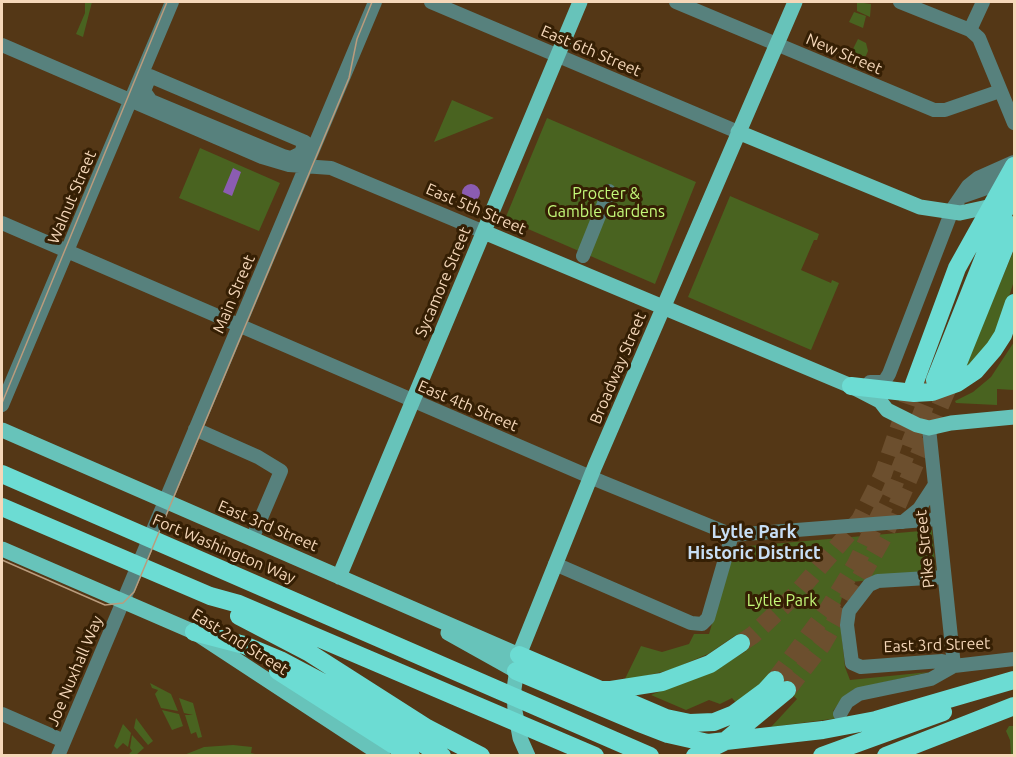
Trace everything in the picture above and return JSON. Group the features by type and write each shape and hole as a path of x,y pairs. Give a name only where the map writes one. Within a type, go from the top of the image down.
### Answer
{"highway":[{"path":"914,384 957,268 1000,229 1014,164"},
{"path":"943,379 1014,191"},
{"path":"851,386 914,393 932,392 957,383 975,371 994,349 1003,335 1014,303"},
{"path":"880,401 918,404 961,393 980,382 998,364 1014,333"},
{"name":"Fort Washington Way","path":"2,474 432,659"},
{"path":"2,507 210,596 239,604 595,756"},
{"path":"210,596 241,618 308,652 408,717 482,756"},
{"path":"194,632 244,645 315,678 442,756"},
{"path":"219,637 268,664 411,756"},
{"path":"432,659 490,677 545,690 610,690 662,682 710,664 741,643"},
{"path":"432,659 650,756"},
{"path":"517,663 666,718 690,723 714,722 734,714 765,692 785,688"},
{"path":"517,663 693,747 724,742 785,688"},
{"path":"693,747 708,743 823,730 876,720 1014,681"},
{"path":"822,756 912,724 1014,681"},
{"path":"718,756 747,736 785,688"},
{"path":"886,756 1014,706"}],"main road":[{"name":"Sycamore Street","path":"339,577 580,2"},
{"name":"Broadway Street","path":"528,756 520,738 515,711 517,663 590,477 795,2"},
{"path":"738,132 901,201 942,213 960,213 1014,200"},
{"name":"East 5th Street","path":"484,232 851,386 880,401 887,410 929,428"},
{"path":"929,428 951,423 1013,417"},
{"name":"East 3rd Street","path":"2,430 380,594 517,663"},
{"name":"East 2nd Street","path":"2,549 194,632 383,756"}],"street":[{"name":"Walnut Street","path":"2,405 172,2"},
{"name":"Main Street","path":"124,600 375,2"},
{"name":"East 6th Street","path":"431,2 738,132"},
{"path":"900,2 970,30 979,38 1014,123"},
{"path":"970,30 983,2"},
{"name":"New Street","path":"683,3 934,110 945,110 1000,91"},
{"name":"East 5th Street","path":"2,45 262,157 289,165 341,172 484,232"},
{"path":"150,76 305,142 298,156 283,156 151,100 144,91 150,76"},
{"path":"851,386 865,381 884,382 953,208 964,196 968,186 978,177 1014,164"},
{"path":"964,196 987,190 1014,177"},
{"path":"583,256 609,191"},
{"name":"East 4th Street","path":"2,223 732,536 901,524 938,519"},
{"name":"Pike Street","path":"929,428 954,666"},
{"path":"195,429 258,457 280,471 252,539"},
{"path":"901,524 919,509 934,486"},
{"path":"555,564 691,623 702,624 708,618 732,536"},
{"name":"East 3rd Street","path":"944,577 878,581 863,591 853,604 847,625 852,663 861,667 942,661 954,666 1014,659"},
{"name":"Joe Nuxhall Way","path":"57,756 124,600"},
{"path":"840,714 847,702 859,694 931,679 954,666"},
{"path":"2,714 64,741"}],"green space":[{"path":"85,2 92,2 83,37 76,34 85,13"},
{"path":"857,2 871,4 870,17 857,11"},
{"path":"854,12 866,16 863,28 849,22"},
{"path":"858,39 866,43 868,51 862,65 856,67 848,59"},
{"path":"452,100 494,118 434,142"},
{"name":"Procter & Gamble Gardens","path":"547,118 696,182 655,284 505,219"},
{"path":"200,148 280,183 259,231 179,198"},
{"path":"730,196 819,234 801,270 831,283 832,280 839,283 811,350 688,297"},
{"path":"1014,250 1014,281 996,337 961,376"},
{"path":"1014,342 1014,390 997,389 997,405 956,403 955,401 973,392 991,377"},
{"name":"Lytle Park","path":"932,530 936,574 851,582 842,597 839,609 845,667 850,680 929,672 854,689 833,711 846,717 771,727 797,699 772,676 737,704 732,698 720,704 709,700 686,710 651,695 722,666 746,651 736,635 708,654 670,670 624,681 641,646 662,652 689,644 694,634 709,634 734,549 737,547"},
{"path":"150,683 171,694 178,711 161,708 155,694 158,690 152,688"},
{"path":"179,698 193,703 202,737 198,738 196,732 191,734 185,715 193,715 184,713"},
{"path":"162,710 179,714 183,726 172,730"},
{"path":"136,718 153,741 148,745 134,728"},
{"path":"123,724 131,733 128,747 123,743 117,749 114,746"},
{"path":"1009,726 1014,726 1014,755 1011,755 1010,740 1006,731"},
{"path":"132,735 144,748 136,755 128,755 132,751 130,748"},
{"path":"233,745 252,747 251,753 259,755 184,755 204,747"}],"shaded area":[{"path":"233,168 241,172 232,196 223,192"},
{"path":"471,184 477,187 480,193 477,199 471,202 465,199 462,193 465,187"}],"tunnel":[{"path":"787,690 822,645 884,536 952,378"},
{"path":"775,680 827,611 856,564 891,492 935,380"},
{"path":"741,643 753,635 797,593 860,520 883,474 914,384"}],"tram line":[{"path":"2,403 167,2"},
{"path":"2,560 105,605 123,603 134,592 349,78 357,39 372,2"}],"district":[{"name":"Lytle Park Historic District","path":"754,542"}]}
